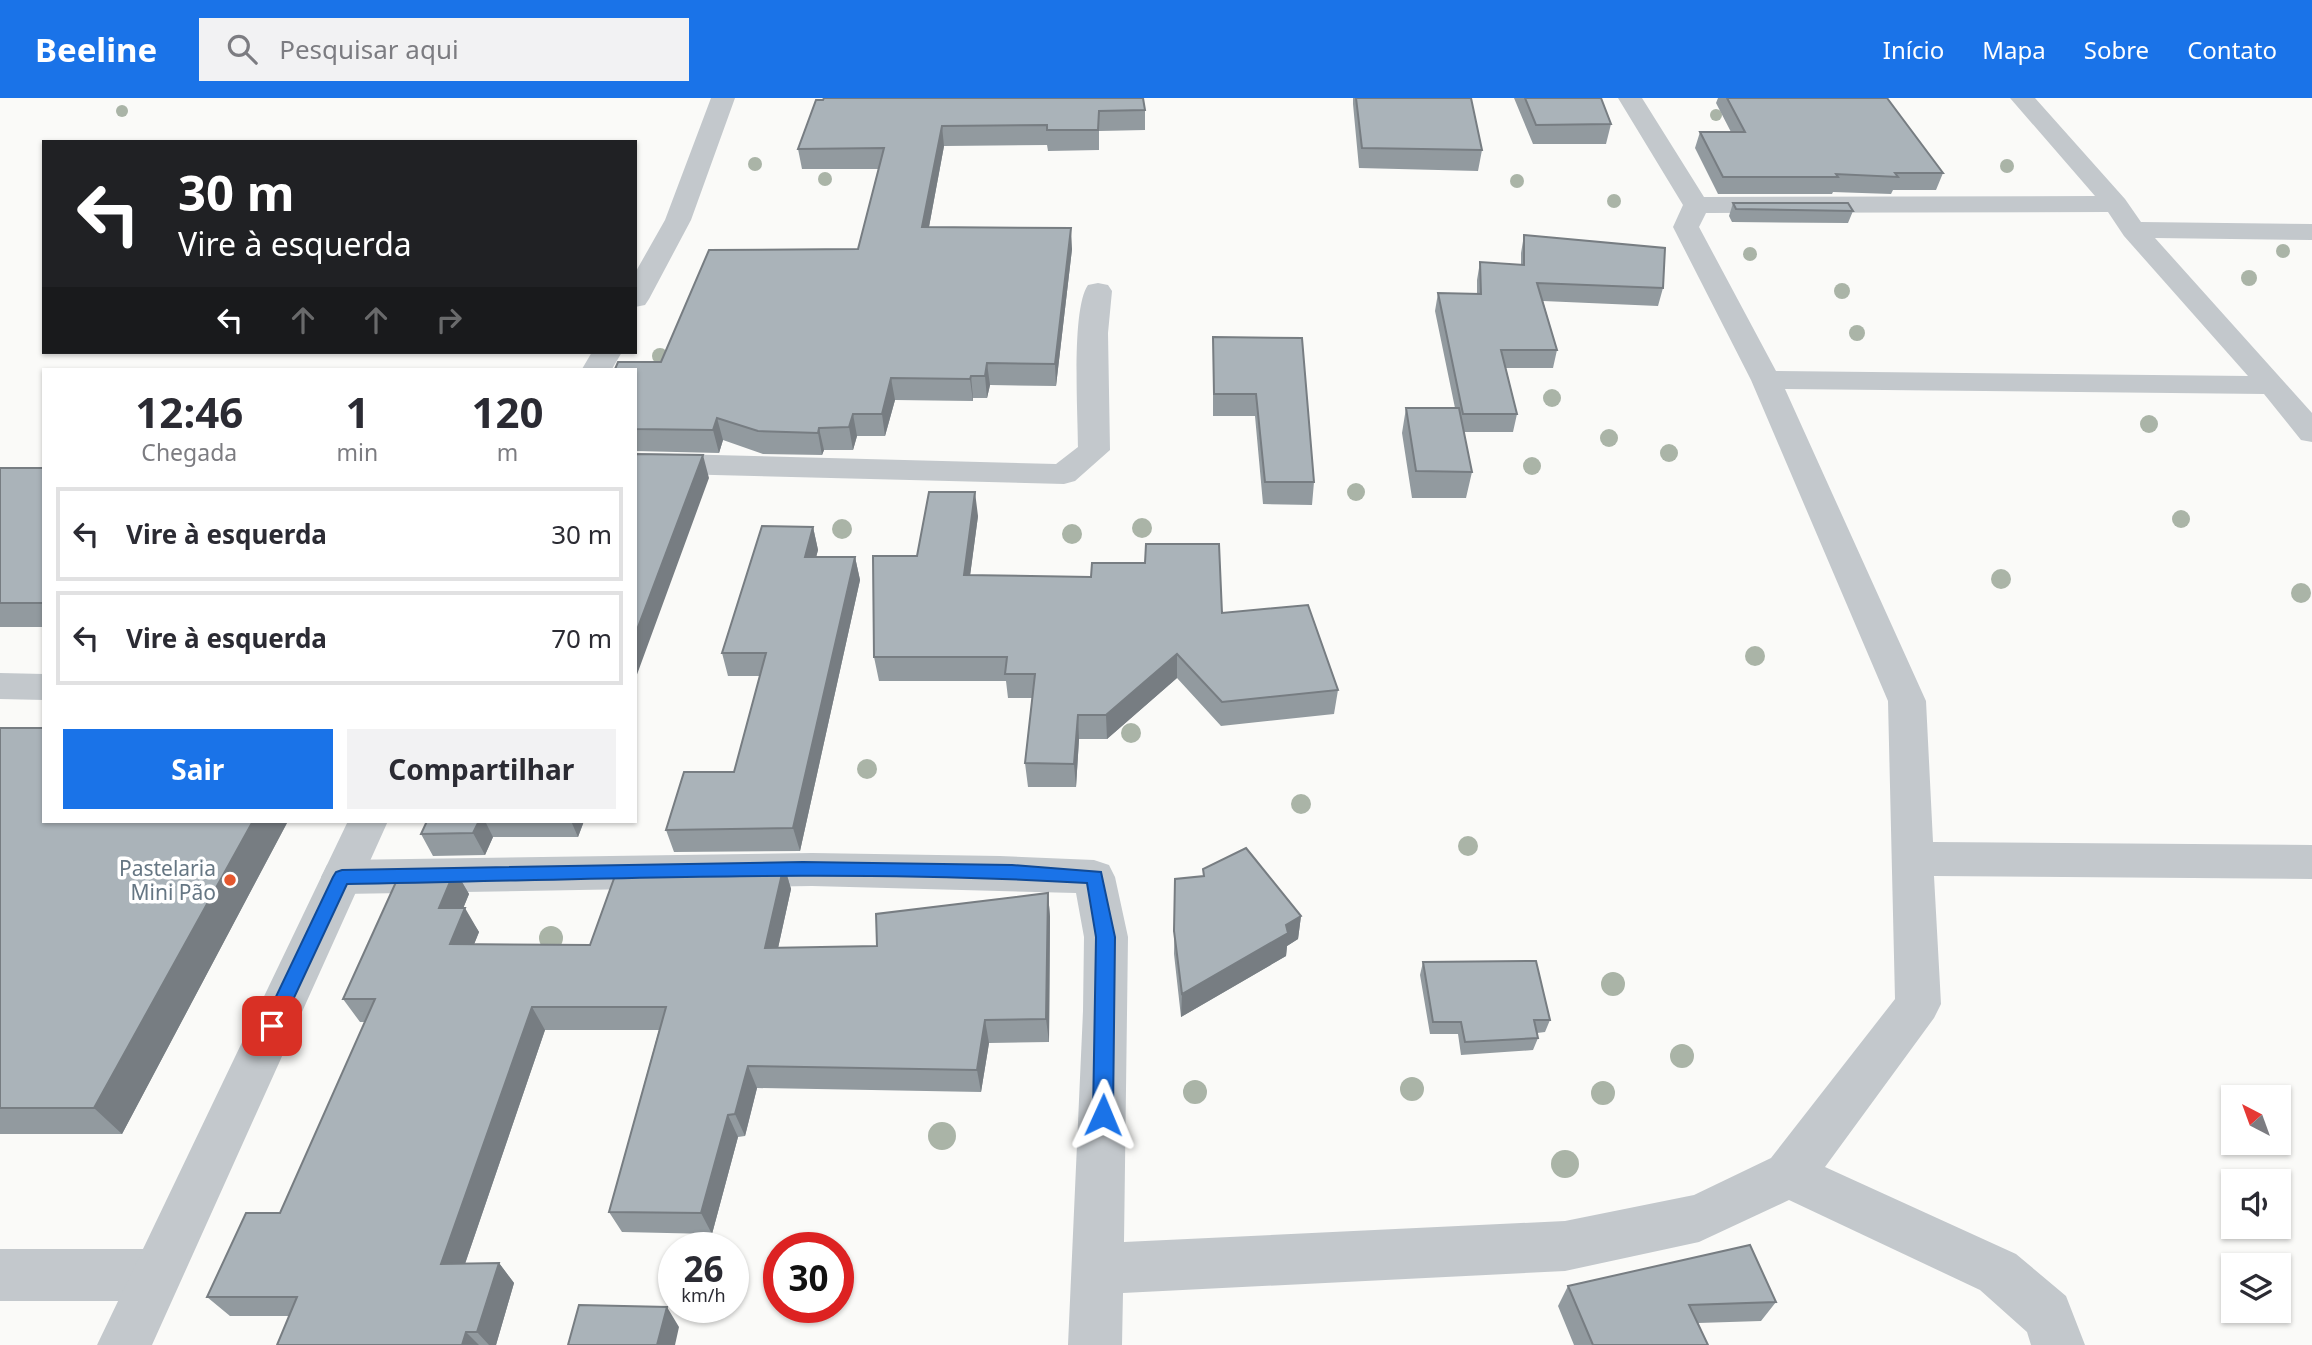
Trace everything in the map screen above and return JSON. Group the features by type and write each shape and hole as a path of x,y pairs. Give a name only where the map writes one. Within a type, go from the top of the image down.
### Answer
{"street":[{"path":"637,295 678,220 723,98"},
{"path":"1630,98 1696,205"},
{"path":"2022,98 2116,204 2133,230 2273,384 2312,433"},
{"path":"1696,205 2116,204"},
{"path":"1099,1269 1565,1245 1699,1218 1789,1175 1918,1004 1907,701 1766,380 1686,227 1696,205"},
{"path":"2133,230 2312,232"},
{"path":"637,463 1064,474 1094,450 1093,333 1098,291"},
{"path":"1766,380 2273,384"},
{"path":"0,687 42,687"},
{"path":"124,1345 367,823"},
{"path":"1914,859 2312,862"},
{"path":"342,877 803,869 1012,872 1094,877 1106,950 1095,1345"},
{"path":"1789,1175 1998,1272 2047,1315 2058,1345"},
{"path":"0,1275 155,1275"}],"building":[{"path":"1143,98 1145,110 1099,111 1098,130 1047,130 1047,125 942,126 922,227 1071,228 1055,364 987,363 985,376 971,376 970,379 891,378 882,414 853,414 849,427 819,428 818,433 758,431 717,418 713,430 637,429 637,368 615,368 618,362 661,362 709,250 858,249 884,148 798,149 816,100"},
{"path":"1356,98 1471,98 1482,150 1362,148"},
{"path":"1525,98 1601,98 1611,124 1536,125"},
{"path":"1727,98 1887,98 1943,173 1895,173 1898,177 1836,174 1838,177 1723,177 1700,132 1745,132"},
{"path":"1733,203 1848,203 1853,211 1736,209"},
{"path":"1524,235 1665,248 1663,288 1537,283 1557,350 1501,350 1517,414 1463,414 1438,293 1481,294 1480,262 1524,265"},
{"path":"1213,337 1302,338 1314,482 1265,482 1256,394 1214,394"},
{"path":"1406,408 1459,408 1472,472 1416,471"},
{"path":"637,454 703,455 637,630"},
{"path":"0,468 42,468 42,603 0,603"},
{"path":"929,492 975,492 964,575 1091,577 1092,563 1145,563 1146,544 1219,544 1222,613 1308,605 1338,690 1222,702 1177,654 1106,715 1078,715 1074,764 1025,763 1035,674 1005,674 1007,657 874,657 873,556 917,556"},
{"path":"762,526 813,527 805,557 855,557 793,828 666,830 684,772 734,772 766,653 722,653"},
{"path":"0,728 42,728 42,823 252,823 94,1108 0,1108"},
{"path":"426,823 478,823 473,833 421,834"},
{"path":"1246,848 1301,916 1286,925 1288,933 1182,994 1174,931 1175,879 1204,876 1203,869"},
{"path":"784,865 765,948 877,946 876,914 1048,893 1046,1019 985,1020 977,1070 748,1066 735,1114 728,1115 701,1213 609,1212 666,1007 532,1007 441,1264 499,1263 477,1332 466,1332 462,1345 277,1345 297,1297 207,1297 246,1213 280,1213 375,999 343,999 401,871 455,870 439,908 465,908 450,944 590,945 616,873 651,873 653,867"},
{"path":"1536,961 1550,1020 1534,1020 1538,1038 1465,1042 1461,1022 1433,1022 1423,962"},
{"path":"1750,1245 1776,1302 1689,1305 1708,1345 1593,1345 1568,1286"},
{"path":"579,1305 658,1307 658,1323 663,1323 657,1345 568,1345"}],"place":[{"name":"Pastelaria Mini Pão","path":"230,880"}],"route":[{"path":"272,1026 342,877 803,869 1012,872 1094,877 1105,937 1103,1115"}]}
